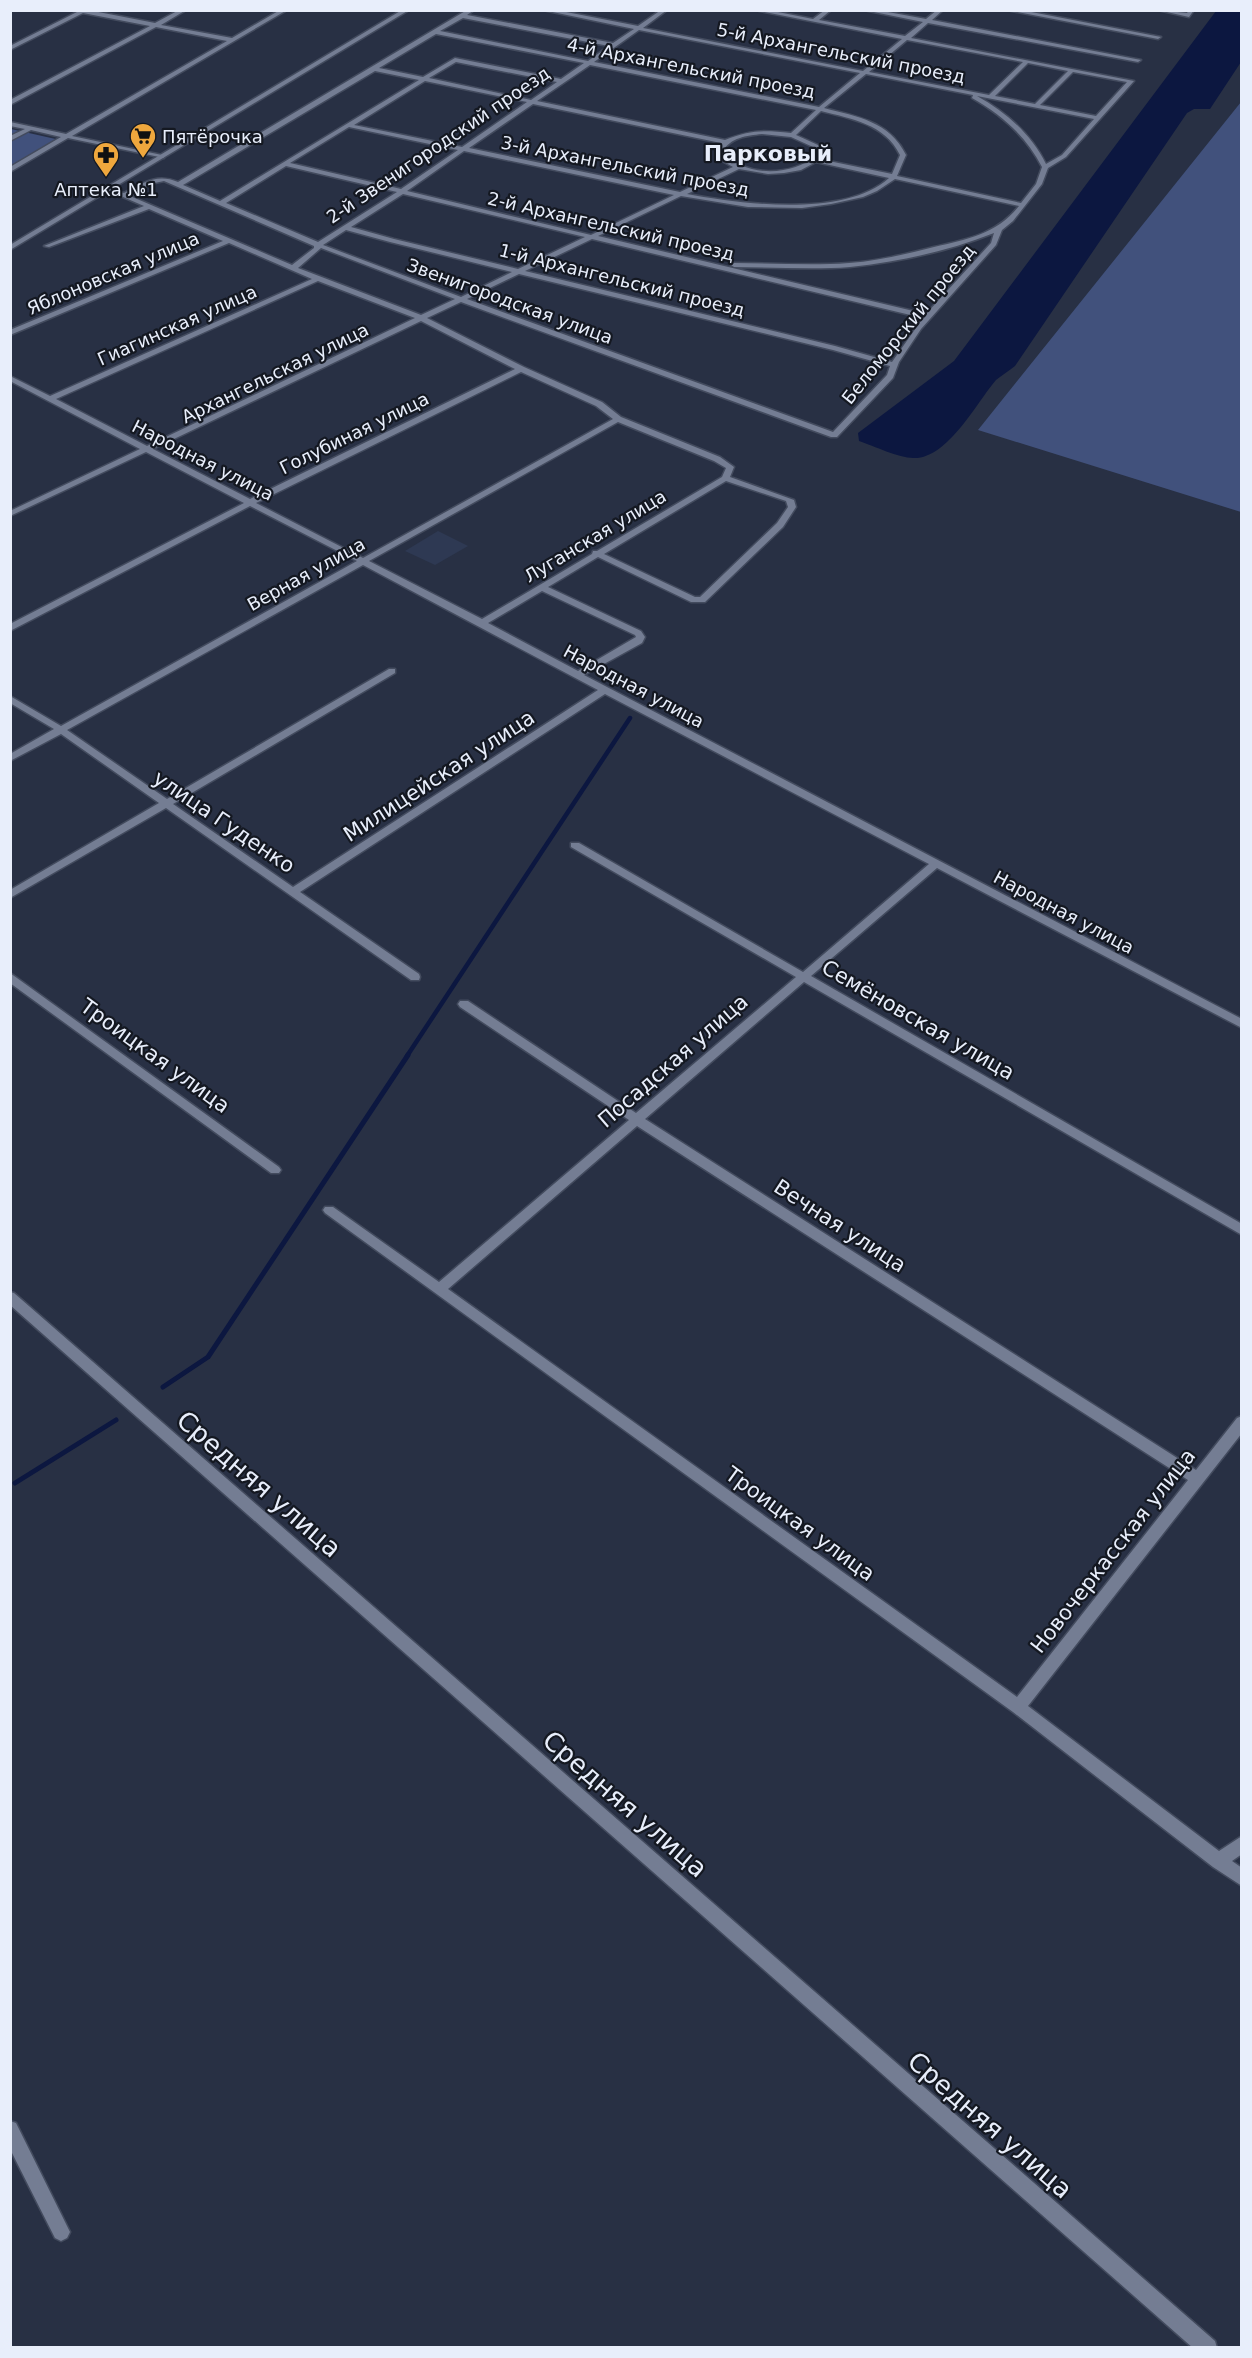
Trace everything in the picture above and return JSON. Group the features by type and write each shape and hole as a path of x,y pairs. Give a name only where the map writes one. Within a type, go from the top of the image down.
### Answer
{"street":[{"path":"10,103 184,10"},
{"path":"10,170 285,10"},
{"path":"10,248 407,10"},
{"path":"126,195 148,183 165,179 180,184 472,10"},
{"name":"5-й Архангельский проезд","path":"545,10 1097,118"},
{"name":"2-й Звенигородский проезд","path":"293,268 317,249 318,245 400,193 665,10"},
{"path":"814,21 829,10"},
{"path":"866,10 1138,60"},
{"path":"792,135 864,72 928,23 941,10"},
{"path":"1009,10 1158,37"},
{"path":"1160,10 1191,13"},
{"path":"10,48 82,11 232,40"},
{"path":"762,11 1131,81 1064,156 1044,167 1040,156 1015,125 976,98 948,88"},
{"path":"876,19 883,14"},
{"path":"463,16 613,45"},
{"path":"861,30 868,24"},
{"name":"4-й Архангельский проезд","path":"436,32 820,109 862,120 891,135 900,144 903,155 894,177"},
{"path":"222,203 455,60 560,81"},
{"path":"991,98 1028,62"},
{"path":"375,69 725,142 747,134 778,132 792,135 816,146 819,155 816,160 789,171 736,168 719,152 725,142"},
{"path":"1036,105 1072,69"},
{"path":"10,124 162,157"},
{"name":"3-й Архангельский проезд","path":"347,125 681,194 754,206 791,207 841,200 860,195 885,184 894,177"},
{"path":"10,139 29,129"},
{"path":"816,160 1023,205"},
{"name":"2-й Архангельский проезд","path":"286,164 400,193 929,317"},
{"name":"Беломорский проезд","path":"708,264 848,265 892,259 969,241 999,229 1023,205 1039,184 1044,167"},
{"path":"463,298 736,168"},
{"name":"Звенигородская улица","path":"180,184 318,245 834,435"},
{"path":"109,189 318,279 421,318 521,369 599,404 618,418 717,459 730,467 724,477 790,500 792,507 780,525 702,600 694,600 597,553"},
{"path":"47,246 150,206"},
{"name":"1-й Архангельский проезд","path":"344,227 392,241 521,270 892,364"},
{"name":"Беломорский проезд","path":"834,435 890,376 892,364 929,317 994,244 999,229"},
{"name":"Яблоновская улица","path":"10,333 228,241"},
{"name":"Гиагинская улица","path":"49,399 318,279"},
{"name":"Архангельская улица","path":"11,514 463,298"},
{"name":"Голубиная улица","path":"10,628 251,502 521,369"},
{"name":"Народная улица","path":"10,378 482,623 604,690 1242,1024"},
{"name":"Верная улица","path":"10,758 618,418"},
{"name":"Луганская улица","path":"482,623 724,477"},
{"path":"540,587 638,633 641,637 639,641 578,675"},
{"path":"10,895 392,671"},
{"name":"Милицейская улица","path":"293,892 604,690"},
{"name":"улица Гуденко","path":"10,699 60,729 165,805 416,977"},
{"name":"Семёновская улица","path":"575,845 1242,1230"},
{"name":"Посадская улица","path":"438,1290 935,864"},
{"name":"Троицкая улица","path":"10,977 275,1170"},
{"name":"Вечная улица","path":"464,1004 636,1119 1197,1478"},
{"name":"Троицкая улица","path":"329,1210 1018,1707 1242,1878"},
{"name":"Средняя улица","path":"10,1297 1208,2348"},
{"name":"Новочеркасская улица","path":"1018,1707 1242,1422"},
{"path":"1220,1861 1242,1845"},
{"path":"10,2129 62,2232"}],"shaded area":[{"path":"1216,11 1241,11 1241,62 1210,109 1194,109 1187,113 1015,366 996,380 949,440 938,450 926,456 913,458 901,456 859,441 858,433 954,361"},
{"path":"1241,102 1241,512 978,430"},
{"path":"11,129 60,140 11,170"},
{"path":"438,531 468,546 435,565 405,551"}],"waterway":[{"path":"407,1056 630,718"},
{"path":"163,1387 208,1357 408,1055"},
{"path":"15,1483 116,1420"}],"place":[{"name":"Пятёрочка","path":"143,159"},
{"name":"Аптека №1","path":"106,178"}],"district":[{"name":"Парковый","path":"768,153"}]}
